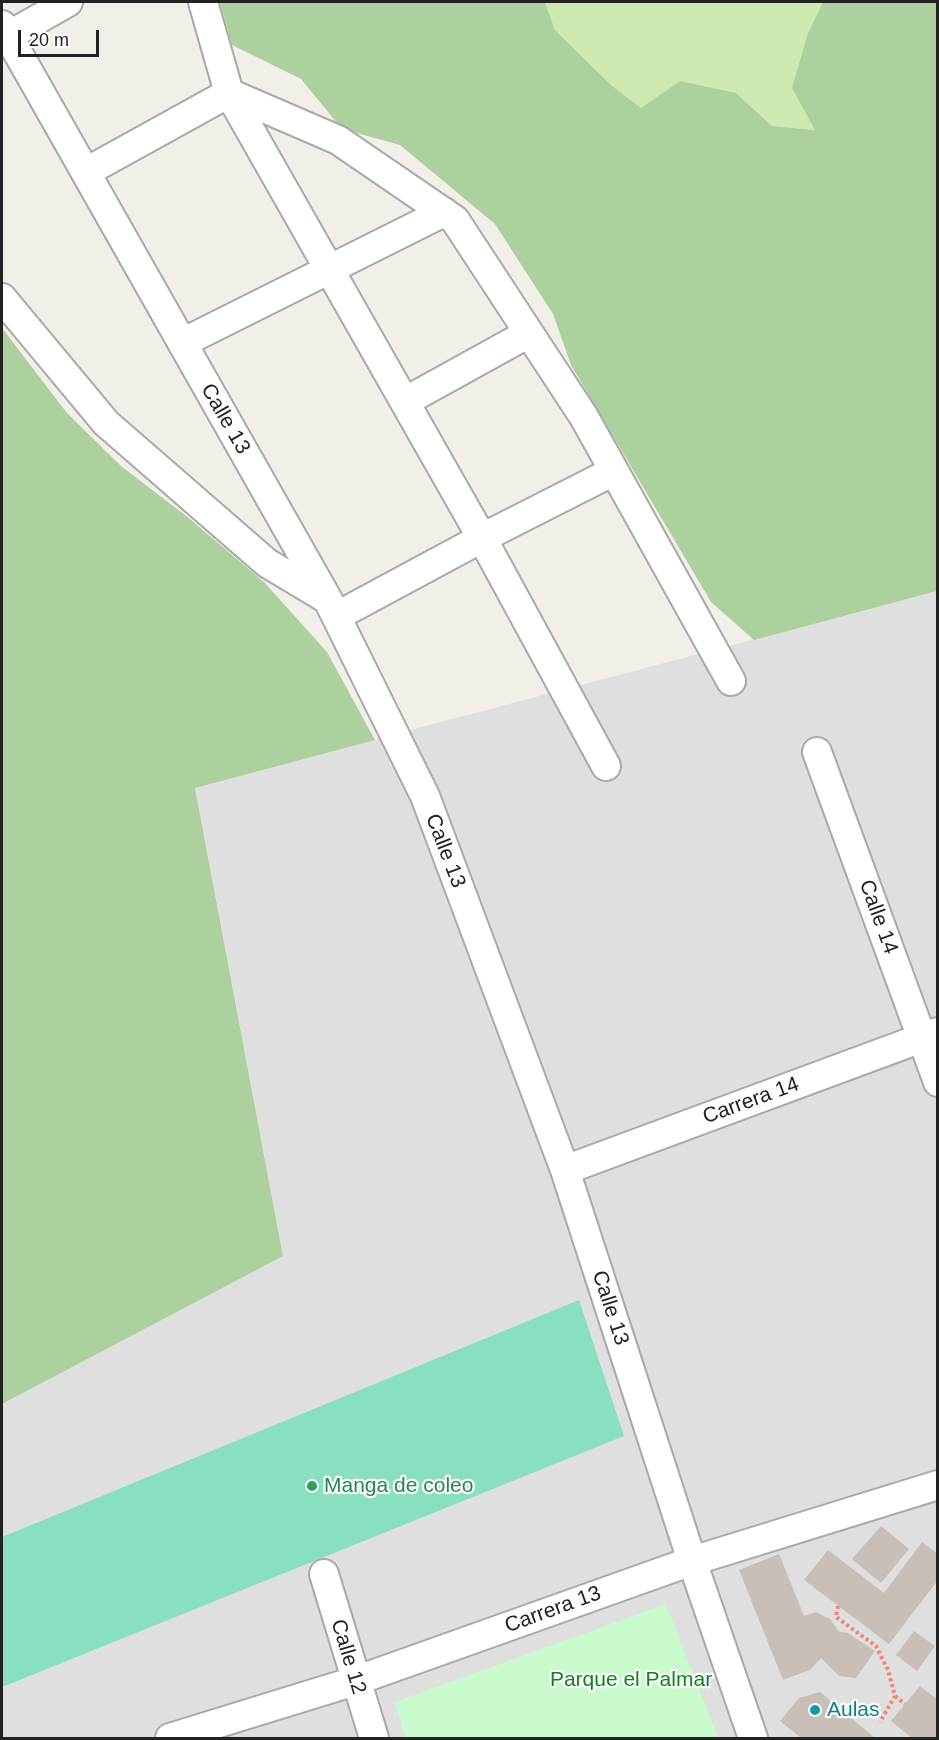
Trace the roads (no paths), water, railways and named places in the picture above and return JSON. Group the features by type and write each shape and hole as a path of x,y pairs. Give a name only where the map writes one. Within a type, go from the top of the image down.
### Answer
{"street":[{"path":"5,30 68,2"},
{"path":"203,2 229,93 406,401 606,766"},
{"name":"Calle 13","path":"5,30 333,608 425,796 565,1170 692,1561 753,1738"},
{"path":"86,172 229,93"},
{"path":"229,93 338,140 454,220 584,417 732,681"},
{"path":"183,343 444,212"},
{"path":"2,298 106,423 267,563 333,608 482,538 614,471"},
{"path":"406,401 529,333"},
{"name":"Calle 14","path":"817,752 930,1035 938,1082"},
{"name":"Carrera 14","path":"565,1170 930,1035"},
{"name":"Carrera 13","path":"170,1738 355,1681 692,1561 938,1485"},
{"name":"Calle 12","path":"324,1574 374,1738"}],"place":[{"name":"Manga de coleo","path":"312,1486"},
{"name":"Aulas","path":"815,1710"}],"park label":[{"name":"Parque el Palmar","path":"631,1680"}]}
